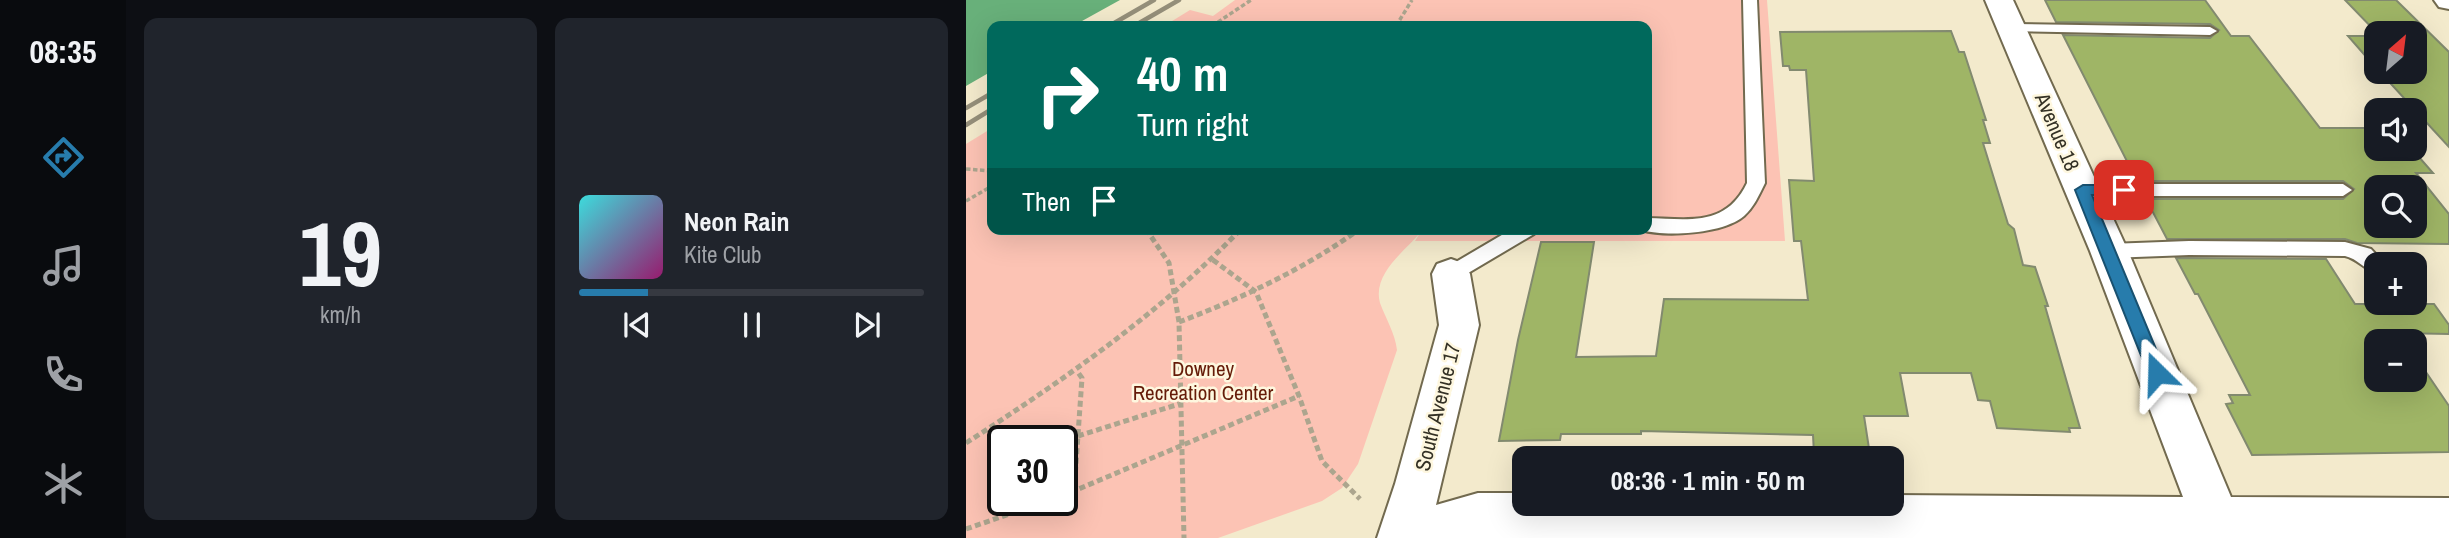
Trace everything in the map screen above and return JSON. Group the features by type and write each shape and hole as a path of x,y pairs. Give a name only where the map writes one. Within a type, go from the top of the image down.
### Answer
{"street":[{"name":"Avenue 18","path":"2006,14 2109,251 2219,528"},
{"name":"South Avenue 17","path":"1402,538 1419,484 1459,325 1451,274"},
{"path":"1408,538 1478,516 2219,528 2449,522"}],"lane":[{"path":"1652,225 1709,224 1734,217 1751,198 1756,183 1750,0"},
{"path":"2006,14 2210,31"},
{"path":"2083,190 2343,190"},
{"path":"1451,274 1517,235"},
{"path":"2109,251 2189,248 2345,249 2364,254"}],"path":[{"path":"1220,21 1251,0"},
{"path":"1399,21 1412,0"},
{"path":"966,169 987,171"},
{"path":"966,201 987,189"},
{"path":"1150,235 1169,263 1179,322 1184,538"},
{"path":"966,443 1077,372 1175,293 1213,260 1236,235"},
{"path":"1179,322 1255,292 1324,256 1352,235"},
{"path":"1213,260 1255,292 1300,396 1322,461 1360,499"},
{"path":"1077,372 1082,378 1078,436 1179,404"},
{"path":"1078,490 1300,396"},
{"path":"966,529 1004,516"}],"green space":[{"name":"Downey Recreation Center","path":"1235,0 1767,0 1785,241 1415,241 1419,235 1652,235 1652,21 1172,21 1190,10 1213,16"},
{"name":"Downey Recreation Center","path":"987,131 987,235 1418,235 1391,264 1381,282 1380,303 1397,350 1358,464 1342,488 1322,501 1218,538 966,538 966,144"}],"shaded area":[{"path":"966,0 1120,0 1082,21 987,21 987,74 966,86"}],"building":[{"path":"2045,0 2205,0 2231,36 2249,36 2320,128 2364,128 2364,161 2422,161 2433,173 2364,175 2364,238 2427,238 2427,187 2449,214 2449,244 2357,243 2345,239 2167,239 2146,199 2343,199 2354,189 2343,181 2137,181 2063,35 2210,38 2219,30 2210,24 2056,22"},
{"path":"2345,0 2396,0 2417,21 2365,21"},
{"path":"2427,30 2449,52 2449,147 2427,123 2427,98 2404,98 2391,84 2427,84"},
{"path":"1951,31 1959,52 1964,52 1986,120 1983,120 1990,143 1983,143 2008,224 2014,229 2023,265 2035,267 2048,306 2045,306 2080,428 2069,428 2070,432 1997,428 1990,401 1978,400 1971,373 1900,373 1908,416 1864,416 1869,446 1814,446 1813,435 1641,431 1641,434 1561,434 1560,440 1499,441 1518,340 1541,242 1594,242 1576,357 1656,356 1664,299 1808,300 1801,241 1794,241 1789,180 1814,181 1806,70 1790,70 1789,66 1783,66 1780,32"},
{"path":"2348,36 2364,36 2364,54"},
{"path":"2176,258 2326,259 2355,304 2364,304 2364,315 2427,315 2427,304 2434,304 2449,325 2449,334 2427,334 2427,329 2364,329 2364,392 2427,392 2427,374 2449,406 2449,452 2252,455 2226,404 2233,403 2229,395 2250,395 2198,294 2195,294"}],"railway":[{"path":"1118,21 1154,0"},
{"path":"1143,21 1179,0"},
{"path":"966,108 987,96"},
{"path":"966,125 987,112"}],"route":[{"path":"2124,190 2083,190 2157,373"}]}
